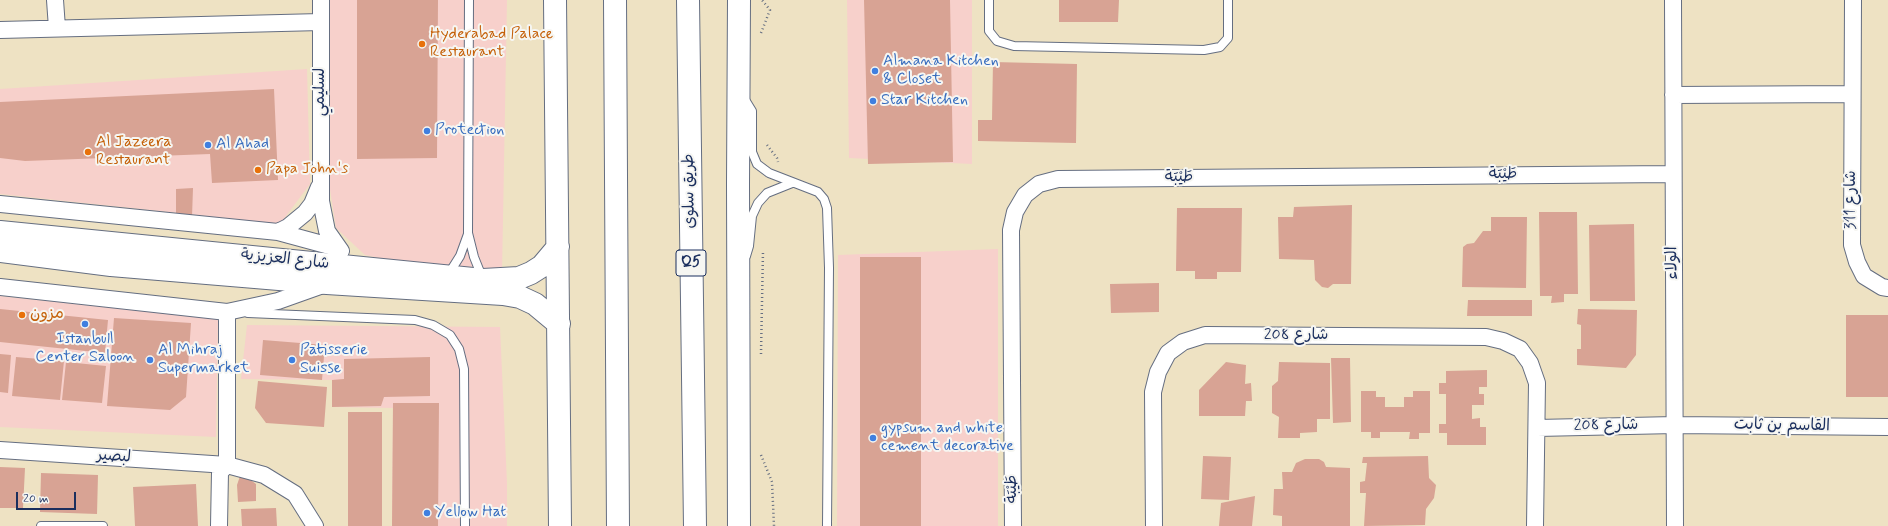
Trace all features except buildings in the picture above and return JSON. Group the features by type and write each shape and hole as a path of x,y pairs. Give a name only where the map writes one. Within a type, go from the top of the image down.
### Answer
{"main road":[{"path":"555,0 560,526"},
{"path":"615,0 618,526"},
{"name":"طريق سلوى","path":"688,0 694,526"},
{"path":"739,0 738,281 740,526"},
{"name":"شارع العزيزية","path":"0,232 483,280 518,278 531,273 542,266 558,247"},
{"name":"شارع العزيزية","path":"0,251 111,265 327,283 503,294 520,297 535,304 559,324"}],"street":[{"path":"55,0 57,28"},
{"name":"لسليمي","path":"321,0 320,184 324,218 327,231 337,248 356,267"},
{"name":"الولاء","path":"1673,0 1672,174 1675,526"},
{"name":"شارع 311","path":"1853,0 1852,244 1857,262 1864,276 1882,287 1888,288"},
{"path":"0,30 321,22"},
{"path":"1673,95 1852,94"},
{"name":"طَيْبَة","path":"1013,526 1011,230 1015,212 1025,195 1039,184 1058,179 1672,174"},
{"name":"لسليمي","path":"278,232 288,227 305,213 312,204 320,184"},
{"name":"شارع العزيزية","path":"0,204 278,232 337,248"},
{"name":"شارع العزيزية","path":"0,287 227,312 278,301 327,283"},
{"path":"219,526 220,472 227,465 227,312"},
{"name":"شارع 208","path":"1154,526 1153,392 1158,372 1168,353 1183,342 1205,335 1486,337 1504,341 1520,349 1530,362 1536,383 1537,428 1534,526"},
{"name":"القاسم بن ثابت","path":"1675,425 1888,427"},
{"name":"شارع 208","path":"1537,428 1675,425"},
{"name":"لبصير","path":"0,450 227,465 264,475 295,494 315,526"}],"lane":[{"path":"469,0 468,233 474,256 483,280"},
{"path":"989,0 990,31 997,42 1014,46 1204,50 1220,47 1228,38 1228,0"},
{"path":"738,87 752,111 752,152 757,164 781,178 808,186 818,192 824,199 828,208 830,268 827,526"},
{"path":"738,281 749,246 752,216 758,203 767,193 792,182"},
{"path":"447,277 460,256 468,233"},
{"path":"227,312 416,320 433,325 450,335 459,349 464,369 465,526"},
{"path":"41,526 103,526"}],"path":[{"path":"760,39 770,10 762,0"},
{"path":"764,141 777,158 781,178"},
{"path":"761,357 763,248"},
{"path":"760,451 772,482 774,526"}],"shaded area":[{"path":"330,0 507,0 502,273 441,271 365,255 336,228 329,183"},
{"path":"847,0 972,0 972,164 849,158"},
{"path":"307,69 310,184 280,224 0,194 0,89"},
{"path":"998,249 998,526 837,526 838,255"},
{"path":"0,296 218,319 216,437 0,427"},
{"path":"247,325 500,327 507,483 507,526 392,526 393,408 332,407 332,380 241,379"}],"place":[{"name":"Hyderabad Palace Restaurant","path":"422,44"},
{"name":"Almana Kitchen & Closet","path":"875,71"},
{"name":"Star Kitchen","path":"873,101"},
{"name":"Protection","path":"427,131"},
{"name":"Al Ahad","path":"208,145"},
{"name":"Al Jazeera Restaurant","path":"88,152"},
{"name":"Papa John's","path":"258,170"},
{"name":"مزون","path":"22,315"},
{"name":"Istanbull Center Saloon","path":"85,324"},
{"name":"Al Mihraj Supermarket","path":"150,360"},
{"name":"Patisserie Suisse","path":"292,360"},
{"name":"gypsum and white cement decorative","path":"873,438"},
{"name":"Yellow Hat","path":"427,513"}]}
